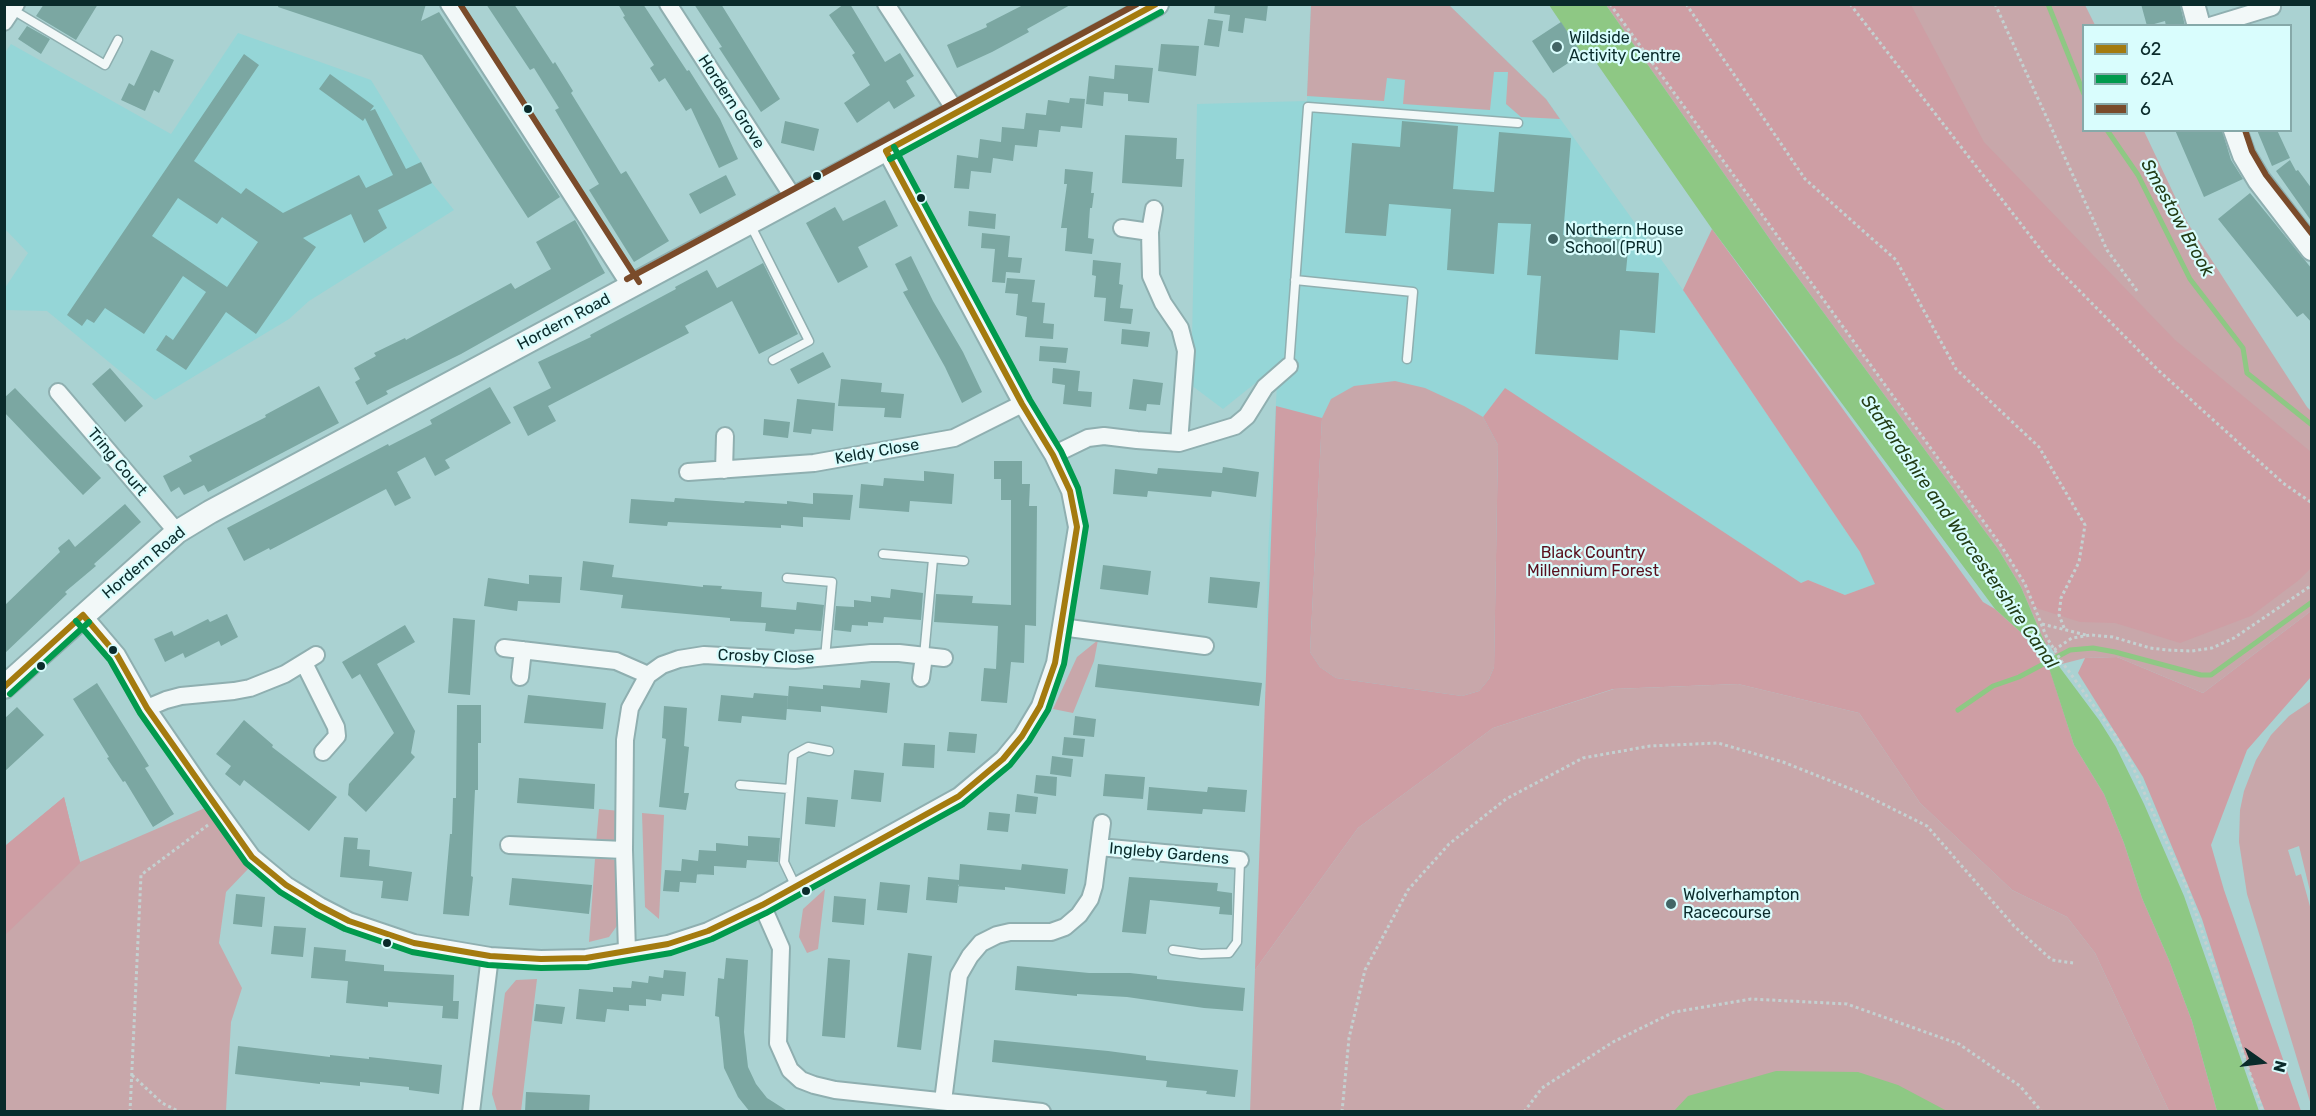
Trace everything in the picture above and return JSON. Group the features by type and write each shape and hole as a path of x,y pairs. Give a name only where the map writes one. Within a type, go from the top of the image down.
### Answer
{"street":[{"path":"449,4 631,287"},
{"name":"Hordern Grove","path":"668,4 795,200"},
{"path":"886,4 957,113"},
{"name":"Hordern Road","path":"4,687 177,532 210,512 1157,4"},
{"path":"2193,4 2198,24"},
{"path":"2217,24 2272,7"},
{"path":"2236,132 2244,155 2259,180 2312,249"},
{"path":"82,615 117,655 147,708 252,857 286,885 320,906 349,921 414,943 490,956 586,958 668,944 708,931 762,905 959,796 1003,759 1022,736 1040,706 1055,663 1077,527 1070,491 1053,455 1022,404 886,151"},
{"path":"1154,209 1150,232 1151,276 1163,303 1180,328 1186,351 1179,443"},
{"path":"1122,228 1150,232"},
{"path":"1053,455 1088,438 1104,435 1179,443 1235,426 1247,416 1265,387 1289,366"},
{"name":"Tring Court","path":"58,392 177,532"},
{"name":"Keldy Close","path":"688,472 814,463 954,438 1022,404"},
{"path":"724,470 725,436"},
{"path":"1061,627 1205,646"},
{"path":"504,648 616,661 648,675 630,708 625,740 624,849 627,952"},
{"path":"520,678 523,650"},
{"name":"Crosby Close","path":"648,675 671,662 704,655 795,660 871,653 944,658"},
{"path":"921,678 924,656"},
{"path":"147,708 181,696 250,688 267,682 310,659 336,727 337,736 323,752"},
{"name":"Ingleby Gardens","path":"943,1101 959,975 981,943 997,934 1051,932 1065,927 1079,915 1092,892 1102,823"},
{"path":"509,845 624,849"},
{"name":"Ingleby Gardens","path":"1099,847 1240,860"},
{"path":"762,905 782,948 778,1043 790,1070 801,1080 902,1105 943,1101 1042,1112"},
{"path":"471,1112 490,956"}],"lane":[{"path":"11,12 105,65 118,40"},
{"path":"1289,366 1308,107 1518,123"},
{"path":"750,224 809,341 772,360"},
{"path":"1295,280 1413,292 1407,359"},
{"path":"883,554 964,561"},
{"path":"924,656 933,559"},
{"path":"787,578 832,582 825,658"},
{"path":"795,885 784,862 793,755 808,747 829,751"},
{"path":"740,785 789,789"},
{"path":"1173,950 1202,954 1229,953 1237,942 1240,860"}],"path":[{"path":"1610,4 2001,547 2025,584 2054,650 2115,735 2152,807 2188,890 2263,1112"},
{"path":"1686,4 1805,179 1896,260 1956,369 2039,447 2085,525 2079,562 2061,598 2059,615 2065,630"},
{"path":"1850,4 2049,260 2157,369 2283,483 2312,503"},
{"path":"1995,4 2107,250 2138,292"},
{"path":"2042,624 2088,635 2113,637 2150,648 2192,651 2212,648 2234,638 2312,585"},
{"path":"2054,650 2073,638 2088,635"},
{"path":"1342,1112 1349,1038 1365,970 1408,890 1449,844 1506,799 1583,758 1650,746 1718,743 1783,762 1861,793 1927,826 2014,926 2052,960 2073,963"},
{"path":"130,1112 141,875 221,814"},
{"path":"1524,1112 1542,1088 1613,1042 1674,1012 1751,999 1847,1004 1959,1044 2020,1086 2042,1112"},
{"path":"132,1075 162,1103 180,1112"}],"shaded area":[{"path":"1311,5 1449,5 1546,99 1683,290 1860,552 1876,584 1845,595 1808,580 1604,663 1265,753 1268,552 1278,365 1223,409 1191,385 1197,104 1307,101"},
{"path":"1311,5 1449,5 1546,99 1560,119 1521,117 1506,104 1508,72 1494,72 1490,110 1403,104 1405,80 1387,78 1384,101 1307,96"},
{"path":"1606,5 2085,5 2094,24 2082,24 2082,132 2144,132 2187,222 2311,411 2311,611 2203,693 2117,657 2085,658 2058,665 2044,641 2021,587 1998,549 1776,248"},
{"path":"238,33 371,80 432,183 454,210 309,301 289,319 155,400 47,311 5,310 5,288 28,253 5,229 4,54 11,44 171,134"},
{"path":"1395,381 1425,388 1483,417 1498,445 1494,667 1489,679 1479,691 1462,696 1336,678 1320,667 1310,652 1322,418 1331,399 1354,386"},
{"path":"1098,640 1094,661 1073,713 1053,709 1077,657"},
{"name":"Wolverhampton Racecourse","path":"1738,684 1859,713 1920,803 2012,890 2067,917 2095,953 2169,1111 1250,1112 1255,970 1358,828 1493,728 1614,689"},
{"path":"2311,701 2311,895 2299,846 2288,850 2296,876 2301,874 2311,910 2311,1105 2247,894 2239,842 2240,810 2244,791 2256,760 2271,735 2289,716"},
{"path":"64,797 80,862 205,808 248,869 226,892 219,943 242,988 231,1022 226,1111 5,1112 5,846"},
{"path":"599,809 620,811 620,840 611,844 596,844"},
{"path":"642,813 664,815 659,919 645,907"},
{"path":"595,859 619,861 619,923 609,937 589,942"},
{"path":"825,889 818,949 807,953 799,937 803,909"},
{"path":"537,979 521,1111 497,1111 492,1094 505,993 516,980"}],"green space":[{"path":"1610,5 1911,5 1984,142 2175,340 2311,452 2311,568 2299,580 2251,616 2180,643 2115,623 2080,622 2033,607 2025,584 2002,547"},
{"name":"Black Country Millennium Forest","path":"1712,229 1983,602 1995,609 2035,645 2049,667 2074,745 2104,794 2124,843 2142,898 2169,960 2192,1021 2217,1111 2169,1111 2095,953 2067,917 2012,890 1920,803 1859,713 1738,684 1613,689 1493,728 1358,828 1255,970 1276,406 1322,418 1310,652 1320,667 1336,678 1462,696 1479,691 1489,679 1494,667 1498,445 1483,417 1505,388 1801,583 1808,580 1845,595 1875,584 1860,552 1683,290"},
{"path":"2311,611 2311,677 2247,750 2211,845 2224,890 2301,1111 2265,1111 2252,1078 2202,919 2143,777 2078,673 2085,658 2117,657 2203,693"},
{"path":"64,797 80,863 5,935 5,846"}],"water":[{"name":"Staffordshire and Worcestershire Canal","path":"1549,5 1606,5 1776,248 1998,549 2021,587 2044,641 2058,665 2116,747 2144,804 2184,896 2259,1111 2217,1111 2192,1021 2142,898 2124,843 2104,794 2074,745 2049,668 2035,645 1995,609 1712,229 1593,58 1582,54"},
{"path":"1776,1071 1858,1072 1898,1085 1947,1111 1674,1111 1688,1096"}],"pier":[{"path":"2049,644 2059,661 2047,669 2036,652"}],"building":[{"path":"44,4 98,4 76,40 36,16"},
{"path":"279,4 426,4 421,21 439,12 560,197 528,218 422,55 278,7"},
{"path":"486,4 514,4 553,64 555,62 573,91 571,93 621,174 626,171 669,241 634,262 589,190 599,184 555,110 559,108 534,68 530,70"},
{"path":"618,4 643,4 720,119 738,159 719,168 691,108 686,111 665,78 659,82 650,68 654,65 623,17 625,16"},
{"path":"694,4 721,4 780,99 761,112 719,48 722,47"},
{"path":"844,4 850,4 885,62 900,53 914,76 906,81 915,96 894,109 889,101 857,123 844,103 870,85 852,55 855,53 829,15"},
{"path":"1025,4 1072,4 1027,29 1029,32 957,68 947,45 987,27 986,24"},
{"path":"1215,4 1268,4 1266,21 1245,18 1243,33 1228,31 1230,15 1214,13"},
{"path":"2141,4 2180,4 2185,24 2166,24 2165,21 2146,24"},
{"path":"1208,19 1223,21 1219,47 1204,45"},
{"name":"Wildside Activity Centre","path":"1561,22 1582,54 1553,73 1532,41"},
{"path":"27,26 50,39 41,54 18,39"},
{"path":"1161,44 1199,46 1196,76 1158,71"},
{"path":"151,50 174,60 159,93 154,90 145,111 121,100 129,83 134,86"},
{"path":"244,54 259,65 194,161 241,194 246,188 283,213 359,175 366,188 393,175 365,118 363,121 319,89 330,74 374,106 370,111 375,109 406,169 421,162 432,183 378,210 387,228 364,243 351,214 303,238 316,247 256,334 226,312 186,370 156,350 166,335 173,340 206,292 183,276 144,334 105,308 94,323 87,319 82,326 67,315","holes":["178,198 217,224 222,217 258,242 227,287 152,236"]},
{"path":"1115,65 1153,68 1149,103 1128,101 1128,94 1104,92 1103,106 1086,104 1089,76 1114,79"},
{"path":"1070,98 1085,99 1082,128 1061,126 1060,132 1039,130 1037,147 1015,145 1013,161 993,158 991,173 971,171 969,189 954,188 957,155 978,158 980,139 1001,142 1002,127 1024,129 1026,113 1046,115 1048,100 1069,103"},
{"path":"785,121 819,129 814,151 781,143"},
{"path":"1402,121 1458,126 1453,189 1494,192 1499,132 1571,138 1563,235 1629,240 1626,271 1659,273 1655,333 1620,330 1618,360 1535,354 1541,276 1527,275 1531,224 1498,223 1494,274 1447,270 1451,209 1389,204 1386,236 1345,233 1352,143 1400,147"},
{"path":"2176,132 2223,132 2231,160 2243,179 2204,197"},
{"path":"2258,132 2278,132 2290,158 2272,166"},
{"path":"1125,135 1177,138 1176,159 1184,159 1182,187 1122,183"},
{"path":"2290,160 2296,171 2298,170 2312,189 2312,222 2276,171"},
{"path":"1065,169 1093,172 1091,193 1094,193 1092,208 1090,208 1088,238 1094,239 1092,254 1065,251 1067,228 1061,228 1067,184 1064,184"},
{"path":"726,175 736,195 700,214 689,194"},
{"path":"2250,193 2312,269 2312,323 2303,313 2297,317 2218,219"},
{"path":"885,200 898,226 858,247 868,267 838,283 806,223 835,207 843,221"},
{"path":"969,211 996,214 995,229 968,226"},
{"path":"575,220 605,273 461,354 386,391 388,394 367,405 355,382 360,379 354,368 376,356 374,353 405,338 406,340 511,283 515,289 551,269 536,242"},
{"path":"982,233 1010,236 1008,257 1022,258 1020,273 1006,272 1005,283 992,282 995,249 981,248"},
{"path":"911,256 982,392 962,403 945,367 903,292 908,290 895,264"},
{"path":"1093,260 1121,263 1119,284 1123,285 1120,308 1133,309 1131,324 1104,321 1106,298 1094,297 1096,276 1092,275"},
{"path":"763,263 798,334 759,354 732,301 685,326 689,333 548,406 556,421 528,436 513,407 551,388 538,362 591,337 590,335 707,270 717,288"},
{"path":"1007,278 1035,280 1032,302 1045,303 1043,323 1054,324 1053,339 1025,337 1027,317 1016,315 1018,294 1005,293"},
{"path":"1122,329 1150,332 1148,347 1121,344"},
{"path":"1040,346 1068,348 1066,363 1039,361"},
{"path":"823,352 831,367 798,384 790,369"},
{"path":"110,368 143,406 125,422 92,384"},
{"path":"1053,368 1080,371 1078,391 1092,392 1091,407 1063,404 1065,385 1052,383"},
{"path":"841,379 882,383 881,392 904,394 901,418 884,417 885,408 838,406"},
{"path":"1133,379 1163,383 1160,405 1147,404 1146,411 1129,409"},
{"path":"319,386 339,423 208,492 204,485 184,495 179,487 171,492 163,476 192,461 189,456 266,417 265,415"},
{"path":"490,387 511,423 445,460 450,468 435,476 425,457 397,472 411,498 395,506 386,489 270,550 269,548 244,561 227,528 388,444 389,446 432,424 430,420"},
{"path":"15,388 101,478 83,495 4,412 4,398"},
{"path":"797,399 835,403 833,431 812,429 811,434 793,432"},
{"path":"764,419 790,422 788,438 763,435"},
{"path":"994,461 1022,461 1022,484 1030,484 1029,506 1037,506 1036,626 1025,625 1024,663 1011,662 1007,703 981,701 984,668 996,669 998,626 934,622 936,594 973,596 972,603 1011,605 1011,500 1001,500 1001,479 994,479"},
{"path":"1223,467 1259,472 1256,497 1212,491 1211,497 1148,491 1147,497 1113,494 1115,469 1157,474 1158,468 1222,473"},
{"path":"924,471 954,474 952,504 910,501 909,512 859,508 861,484 883,486 884,478 924,481"},
{"path":"813,493 853,495 850,520 803,517 803,527 781,525 781,528 668,522 667,526 629,523 631,499 674,502 675,498 787,504 787,501 813,504"},
{"path":"125,504 141,522 94,564 96,566 65,592 67,594 4,654 4,606 60,552 58,548 69,539 75,547"},
{"path":"583,561 614,565 612,577 703,587 703,585 722,586 721,589 762,592 761,607 796,610 797,602 824,605 821,631 795,629 794,634 765,631 766,623 621,608 623,595 580,590"},
{"path":"1103,565 1151,571 1148,595 1100,589"},
{"path":"529,575 562,577 560,603 518,601 517,611 484,606 488,578 529,584"},
{"path":"1210,577 1260,582 1257,608 1208,603"},
{"path":"891,589 923,593 921,620 884,617 883,623 868,622 868,626 852,625 851,632 834,630 836,606 854,607 854,600 871,602 871,596 890,598"},
{"path":"227,614 238,637 221,646 219,641 185,658 183,653 165,662 154,639 172,631 174,636 208,619 210,622"},
{"path":"453,618 475,620 470,695 448,693"},
{"path":"405,625 415,642 377,664 415,731 411,753 415,757 366,812 348,795 349,784 394,733 360,674 352,679 342,662"},
{"path":"1098,664 1262,683 1259,706 1095,687"},
{"path":"861,680 890,683 887,713 821,706 821,712 787,709 789,686 823,689 823,685 860,688"},
{"path":"97,683 149,766 145,768 174,814 153,827 125,781 123,782 107,758 109,757 73,699"},
{"path":"754,693 788,696 786,720 742,716 741,723 718,721 721,695 753,698"},
{"path":"528,695 606,703 603,729 524,723"},
{"path":"457,705 481,705 481,743 478,743 478,790 475,790 471,876 473,877 469,916 443,914 450,834 452,834 453,798 456,798"},
{"path":"664,706 687,708 684,746 689,747 684,793 689,793 686,810 659,807 666,739 662,738"},
{"path":"17,707 44,735 4,772 4,719"},
{"path":"1075,716 1096,719 1094,737 1073,735"},
{"path":"244,720 273,745 272,747 337,797 309,831 244,780 240,786 225,774 231,766 216,754"},
{"path":"949,732 977,734 975,753 947,751"},
{"path":"1064,737 1085,739 1083,757 1062,755"},
{"path":"904,743 935,745 934,768 902,766"},
{"path":"1052,756 1073,759 1071,777 1050,774"},
{"path":"854,770 884,773 881,802 851,799"},
{"path":"1105,774 1145,777 1143,799 1103,796"},
{"path":"1036,775 1057,777 1056,796 1034,793"},
{"path":"519,778 595,784 594,809 517,803"},
{"path":"1149,787 1207,792 1208,787 1247,790 1245,812 1203,809 1202,814 1147,810"},
{"path":"1017,794 1038,797 1036,814 1015,812"},
{"path":"807,797 838,800 835,827 805,824"},
{"path":"989,812 1010,814 1008,832 987,830"},
{"path":"748,836 780,838 778,862 747,860 746,868 714,866 714,875 697,874 696,883 680,882 679,892 663,891 665,870 681,871 682,859 698,861 699,850 716,851 716,843 748,846"},
{"path":"344,837 358,838 357,849 370,850 369,866 412,872 408,901 381,898 383,881 340,877"},
{"path":"960,864 1021,870 1022,864 1068,869 1065,894 1005,887 1005,890 959,886 957,903 926,900 928,877 959,880"},
{"path":"1129,877 1218,883 1217,891 1232,893 1232,915 1219,914 1220,907 1150,900 1146,934 1122,932"},
{"path":"512,878 592,885 589,914 509,905"},
{"path":"880,882 910,885 907,913 877,910"},
{"path":"236,894 265,897 262,927 233,924"},
{"path":"834,896 866,899 864,925 832,922"},
{"path":"274,926 306,928 303,957 271,954"},
{"path":"314,947 346,950 345,961 384,965 384,971 454,975 453,1001 459,1001 458,1019 442,1018 443,1006 388,1002 388,1007 346,1003 348,981 311,978"},
{"path":"908,953 932,956 921,1050 897,1047"},
{"path":"726,958 748,960 744,1032 748,1067 756,1084 767,1098 789,1112 750,1112 738,1097 724,1068 719,1017 715,1016 718,978 724,979"},
{"path":"828,958 850,960 845,1038 822,1036"},
{"path":"1017,966 1089,973 1130,973 1157,976 1157,979 1245,988 1243,1011 1127,997 1077,994 1077,996 1015,990"},
{"path":"664,970 686,972 684,996 662,994 661,1001 646,999 646,1006 629,1005 629,1011 607,1009 605,1022 576,1019 579,989 613,992 613,987 631,988 632,981 648,983 649,976 663,978"},
{"path":"536,1004 565,1007 562,1024 534,1021"},
{"path":"994,1040 1108,1051 1146,1056 1146,1060 1238,1070 1235,1097 1206,1094 1207,1091 1166,1087 1167,1081 992,1062"},
{"path":"238,1046 330,1057 330,1055 369,1059 369,1057 442,1065 439,1094 409,1090 409,1087 360,1082 360,1086 320,1082 320,1084 235,1074"},
{"path":"526,1092 590,1095 589,1112 525,1112"}],"waterway":[{"name":"Smestow Brook","path":"2048,4 2082,89"},
{"name":"Smestow Brook","path":"2108,132 2138,175 2190,279 2243,348 2247,373 2312,425"},
{"name":"Smestow Brook","path":"1958,710 1993,686 2019,677 2070,650 2093,648 2201,675 2211,675 2312,602"}],"transit line":[{"name":"6","path":"460,4 639,282"},
{"name":"6","path":"627,279 1137,4"},
{"name":"62","path":"886,151 1156,4"},
{"name":"62A","path":"890,159 1161,12"},
{"name":"6","path":"2246,132 2252,151 2266,175 2312,234"},
{"name":"62A","path":"76,621 110,660 140,713 246,863 280,892 316,914 345,929 412,952 488,965 541,968 588,967 671,953 712,939 766,913 963,804 1010,765 1029,741 1048,710 1064,664 1086,526 1078,488 1061,451 1030,400 894,147"},
{"name":"62","path":"83,615 117,655 147,708 252,857 286,885 320,906 349,921 414,943 490,956 541,959 586,958 668,944 708,931 762,905 959,796 1003,759 1022,736 1040,706 1055,663 1077,527 1070,491 1053,455 1022,404 886,151"},
{"name":"62","path":"4,687 83,615"},
{"name":"62A","path":"10,694 89,622"}],"place":[{"name":"Wildside Activity Centre","path":"1557,47"},
{"name":"Northern House School (PRU)","path":"1553,239"},
{"name":"Wolverhampton Racecourse","path":"1671,904"}]}
